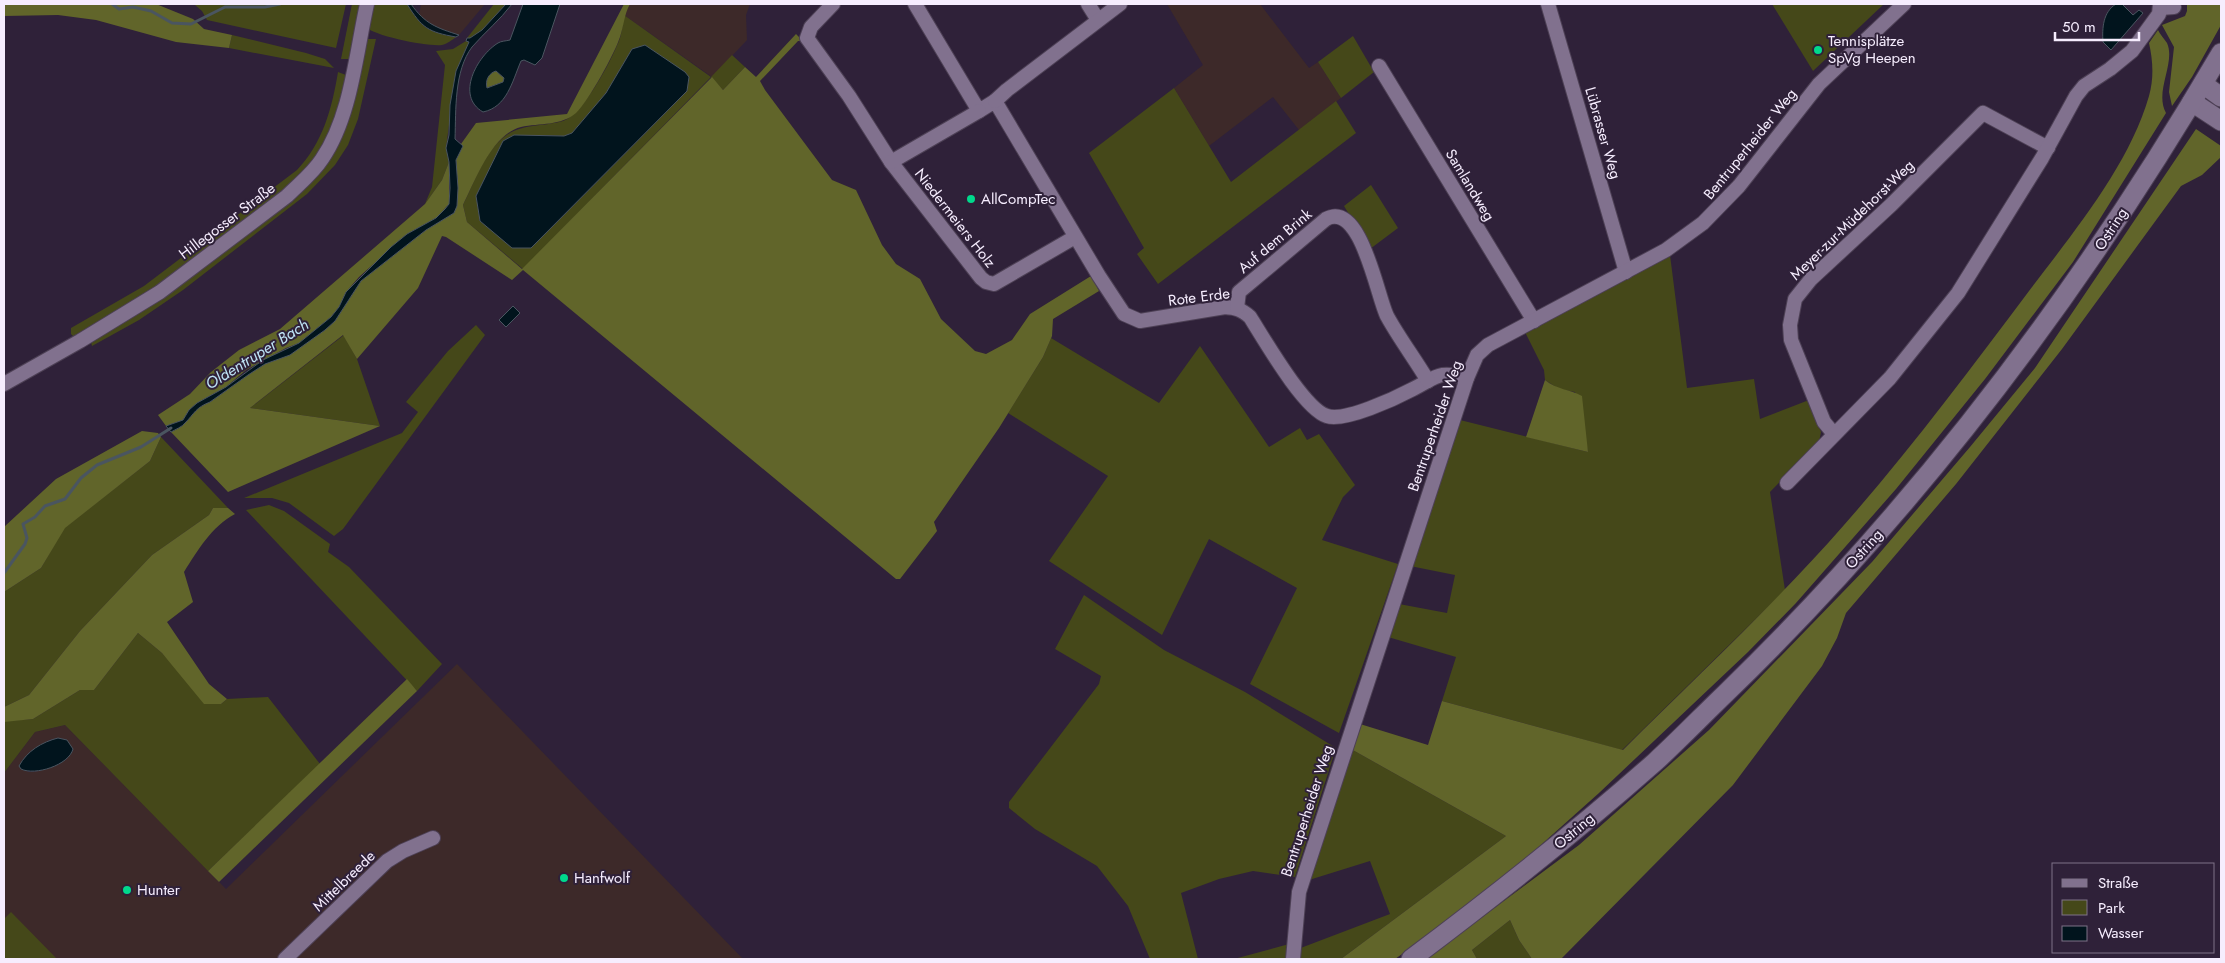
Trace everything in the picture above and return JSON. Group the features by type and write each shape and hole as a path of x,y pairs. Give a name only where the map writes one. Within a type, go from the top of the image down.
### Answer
{"main road":[{"name":"Ostring","path":"1411,959 1556,847 1657,760 1772,648 1841,575 1911,495 1976,415 2053,313 2119,216 2221,54"},
{"path":"2203,84 2221,97"},
{"path":"2192,102 2221,121"}],"street":[{"name":"Hillegosser Straße","path":"4,384 80,341 160,292 280,201 305,179 322,159 341,121 367,4"},
{"name":"Niedermeiers Holz","path":"833,4 811,27 807,38 849,96 891,162 981,278 990,284 997,283 1075,237"},
{"path":"915,4 979,110 996,101 1007,90 1120,4"},
{"path":"1088,4 1098,20"},
{"name":"Lübrasser Weg","path":"1548,4 1626,272"},
{"name":"Bentruperheider Weg","path":"1293,959 1299,892 1466,378 1477,354 1482,349 1666,250 1709,218 1750,172 1819,84 1904,4"},
{"path":"1787,483 1890,378 1958,293 2048,148 2076,96 2084,86 2110,69 2132,51 2162,10"},
{"name":"Samlandweg","path":"1379,66 1534,321"},
{"name":"Rote Erde","path":"996,101 1118,308 1132,320 1145,321 1225,308 1237,308 1250,317 1304,398 1316,410 1326,416 1346,415 1403,394 1428,381 1448,374 1466,378"},
{"name":"Niedermeiers Holz","path":"891,162 979,110"},
{"name":"Meyer-zur-Müdehorst-Weg","path":"1834,434 1824,422 1791,340 1792,309 1805,285 1890,205 1983,113 2048,148"},
{"name":"Auf dem Brink","path":"1237,308 1239,292 1326,219 1338,216 1350,225 1370,260 1387,315 1428,381"},
{"name":"Mittelbreede","path":"286,959 387,861 397,854 433,838"}],"shaded area":[{"path":"421,4 485,4 459,35 437,28 422,19 419,15"},
{"path":"630,4 750,4 746,15 747,40 712,77 624,15"},
{"path":"1167,4 1260,4 1309,68 1318,62 1341,98 1299,130 1273,97 1209,146 1174,88 1203,65"},
{"path":"457,664 743,959 4,959 4,773 35,732 65,725 226,889","holes":["58,738 67,740 67,759 40,771 29,772 21,769 49,740"]}],"green space":[{"path":"4,4 156,4 193,19 204,29 232,35 229,48 176,42 96,20 58,15 4,16"},
{"path":"196,4 346,4 336,48 207,20"},
{"path":"352,4 361,4 350,59 341,59"},
{"path":"372,4 407,4 417,19 427,28 456,37 444,44 435,45 379,34 366,27"},
{"path":"494,4 506,4 482,30 470,39 467,38"},
{"path":"624,4 630,4 613,54 601,77 581,107 576,113 564,120 521,127 511,131 501,139 493,148 479,172 463,205 467,222 522,269 712,77 723,90 745,67 756,77 796,34 803,41 798,41 760,81 765,90 832,180 856,190 882,245 896,264 920,279 941,319 975,351 986,354 1012,340 1030,314 1091,276 1099,291 1053,319 1052,336 1043,357 999,428 934,522 937,531 900,579 896,579 523,270 512,280 442,236 418,288 357,359 343,335 250,408 380,426 228,492 171,432 181,427 198,409 248,375 265,364 290,354 325,330 335,321 361,281 426,230 454,213 458,189 456,160 462,147 461,144 476,123 567,114"},
{"name":"Tennisplätze SpVg Heepen","path":"1772,4 1884,4 1813,71"},
{"path":"2187,4 2221,4 2221,25 2192,77 2172,106 2169,92 2174,47 2162,25 2185,16"},
{"path":"624,15 711,77 523,269 467,222 463,205 485,160 504,137 525,127 563,121 571,117 579,108 596,85 611,59 620,38","holes":["632,49 687,91 531,248 512,247 480,221 476,196 503,141 514,135 564,136 572,133 606,93"]},
{"path":"2158,30 2167,43 2169,51 2162,96 2166,113 2073,262 1985,379 1896,489 1796,603 1748,652 1599,793 1524,860 1433,932 1395,959 1341,959 1506,836 1351,749 1360,724 1428,745 1442,701 1623,750 1763,611 1844,525 1939,410 2081,223 2114,173 2140,122 2152,83 2149,43"},
{"path":"232,35 325,59 334,68 229,48"},
{"path":"1353,36 1374,72 1341,98 1318,62"},
{"path":"366,39 376,39 358,119 348,145 335,165 307,194 183,290 139,320 92,346 91,342 95,338 315,177"},
{"path":"466,41 470,42 456,71 446,148 449,162 442,180 425,204 432,187 445,65 436,51 453,49"},
{"path":"732,55 745,67 723,90 711,77"},
{"path":"496,71 504,78 503,82 486,88 488,77"},
{"path":"338,72 346,75 341,103 331,132 317,157 284,191 132,304 74,337 71,334 71,328 144,286 297,170 306,160 320,137 333,99"},
{"path":"1174,88 1231,182 1336,101 1356,133 1158,284 1137,254 1144,248 1089,153"},
{"path":"2196,129 2221,146 2221,157 2202,175 2181,186 2062,349 1956,484 1846,613 1837,638 1822,666 1733,785 1561,959 1532,959 1519,940 1510,920 1472,950 1477,959 1426,959 1579,845 1709,730 1872,562 2035,368"},
{"path":"449,162 449,204 436,218 407,234 359,277 346,292 339,307 331,317 299,343 246,370 226,387 197,403 189,410 183,420 166,426 158,415 190,394 211,372 239,350 280,329 425,204 442,180"},
{"path":"1371,185 1398,228 1370,249 1344,206"},
{"path":"1670,255 1687,388 1754,379 1760,419 1809,400 1821,432 1819,442 1770,492 1785,590 1622,750 1442,701 1456,657 1388,637 1399,604 1447,613 1455,575 1410,566 1460,420 1588,452 1575,392 1559,389 1545,380 1544,370 1525,332"},
{"path":"476,325 485,335 343,529 334,536 289,503 272,498 244,498 402,433 418,412 406,402 448,351"},
{"path":"344,335 357,359 380,426 250,408"},
{"path":"1051,338 1159,403 1200,346 1269,447 1300,428 1307,440 1319,434 1355,485 1343,497 1322,540 1398,564 1339,733 1250,684 1297,588 1209,539 1162,635 1049,561 1108,476 1008,413 1043,357"},
{"path":"1545,380 1554,386 1582,396 1588,452 1526,437"},
{"path":"142,431 158,433 161,437 150,461 65,528 41,568 4,592 4,527 56,479"},
{"path":"161,437 228,508 213,508 209,515 152,555 80,631 29,695 4,707 4,592 41,568 64,528 150,461"},
{"path":"269,505 284,511 330,544 328,552 349,567 442,664 417,691 246,510"},
{"path":"213,508 228,508 235,514 226,519 212,532 184,572 193,602 167,622 209,684 227,699 221,704 204,704 162,653 138,633 94,690 80,690 33,719 4,722 4,707 29,695 80,631 152,555 209,515"},
{"path":"1084,595 1164,650 1245,692 1336,748 1295,877 1253,871 1219,879 1181,893 1198,959 1150,959 1128,906 1097,866 1035,829 1009,808 1009,802 1099,684 1101,676 1055,649"},
{"path":"138,633 162,653 177,669 221,704 227,699 268,697 320,764 208,871 65,725 35,732 4,773 5,721 33,719 80,690 94,690"},
{"path":"407,679 417,691 219,882 208,871"},
{"path":"1351,749 1506,836 1341,959 1298,959 1298,949 1390,914 1370,861 1309,880"},
{"path":"11,912 57,959 4,959 4,919"},
{"path":"1510,920 1519,940 1532,959 1477,959 1472,950"},
{"path":"1289,944 1290,959 1234,959"}],"water":[{"path":"407,4 411,4 421,16 432,24 459,35 456,37 432,31 417,19"},
{"path":"506,4 512,4 472,47 466,57 459,79 455,139 463,146 456,160 458,188 457,206 454,213 426,230 361,281 335,321 325,330 290,355 265,364 248,375 198,409 181,427 171,432 166,426 183,420 189,410 197,403 226,387 263,360 299,343 331,317 339,307 346,292 391,247 407,234 436,218 449,204 449,162 446,148 449,135 450,105 456,71 469,42 466,41 467,38 482,30"},
{"path":"523,4 560,4 542,58 535,65 524,60 521,61 508,92 503,99 498,105 483,112 475,105 471,96 472,76 490,49 499,42 510,40","holes":["496,71 504,78 503,82 487,88 487,80 494,72"]},
{"path":"2116,4 2122,4 2133,15 2139,10 2143,13 2111,50 2103,42 2103,26 2108,11"},
{"path":"645,45 685,72 689,77 687,91 531,248 512,248 480,221 476,196 503,141 514,135 564,136 572,133 606,93 632,49"},
{"path":"513,306 520,313 506,327 499,320"},
{"path":"58,738 67,740 73,749 65,760 43,770 27,771 21,769 19,766 31,752 46,742"}],"waterway":[{"path":"112,4 119,9 133,7 151,11 172,23 191,24 225,7 265,7 280,4"},
{"name":"Oldentruper Bach","path":"4,573 25,544 27,538 23,524 35,517 45,506 65,499 81,478 97,465 141,447 171,428"}],"place":[{"name":"Tennisplätze SpVg Heepen","path":"1818,50"},
{"name":"AllCompTec","path":"971,199"},
{"name":"Hanfwolf","path":"564,878"},
{"name":"Hunter","path":"127,890"}]}
